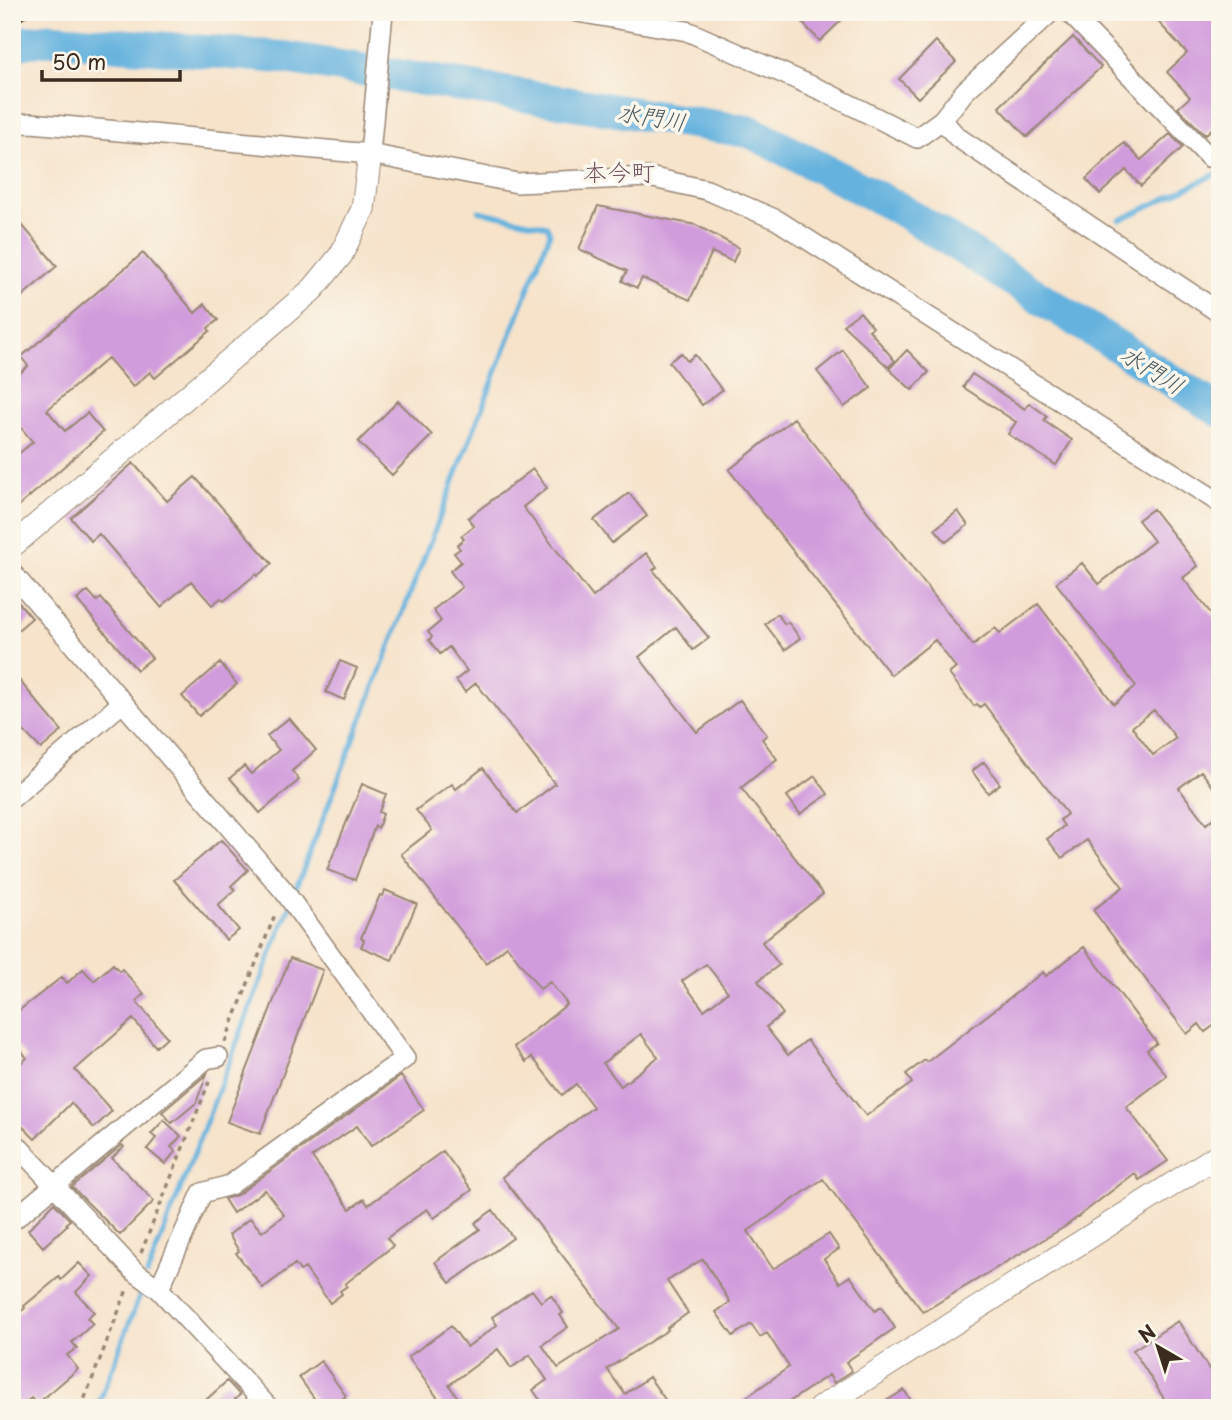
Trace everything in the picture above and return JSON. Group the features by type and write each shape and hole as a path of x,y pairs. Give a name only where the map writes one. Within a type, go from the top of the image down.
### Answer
{"street":[{"path":"12,546 313,289 341,255 363,209 372,145 383,12"},
{"path":"578,12 687,32 823,91 917,138 942,120 965,91 1051,12"},
{"path":"1069,12 1209,157 1220,152"},
{"path":"942,120 957,137 1220,313"},
{"path":"12,124 31,123 372,145 517,183 649,177 707,190 777,220 1220,503"},
{"path":"12,573 284,891 405,1058 230,1185 202,1193 159,1289"},
{"path":"12,797 123,702"},
{"path":"12,1221 206,1059 219,1058"},
{"path":"12,1140 134,1270 159,1289 269,1408"},
{"path":"820,1408 1220,1154"}],"path":[{"path":"81,1408 284,891"}],"building":[{"path":"792,12 850,12 820,41"},
{"path":"1149,12 1220,12 1220,121 1205,135 1178,108 1190,97 1167,72 1187,53"},
{"path":"1073,37 1101,67 1027,137 999,107"},
{"path":"936,41 956,62 918,98 899,79"},
{"path":"1170,134 1183,147 1141,186 1126,170 1100,194 1086,179 1124,143 1141,160"},
{"path":"598,206 696,225 739,248 733,262 712,252 690,300 642,278 637,288 622,281 627,271 579,249"},
{"path":"22,225 57,266 12,305 12,233"},
{"path":"143,253 195,313 205,304 218,320 208,328 210,331 155,378 150,372 133,387 108,358 47,410 65,431 87,413 103,432 12,512 12,459 33,442 12,417 12,380 28,366 21,357"},
{"path":"860,312 873,327 869,330 895,361 888,367 843,325"},
{"path":"843,350 871,388 844,407 817,371"},
{"path":"907,350 929,372 912,390 889,369"},
{"path":"681,353 687,361 695,355 722,390 702,405 669,362"},
{"path":"972,374 1025,409 1029,403 1047,416 1044,421 1072,440 1056,465 1008,434 1016,422 963,387"},
{"path":"398,401 432,435 392,475 358,442"},
{"path":"794,418 973,645 995,628 1000,633 1038,604 1114,704 1136,686 1056,583 1082,563 1099,584 1154,541 1138,520 1153,509 1198,566 1183,578 1220,625 1220,796 1201,771 1179,788 1206,824 1220,814 1220,1021 1205,1032 1199,1024 1187,1034 1093,910 1123,887 1087,840 1062,858 1047,839 1064,826 1060,820 1067,814 984,704 980,707 977,704 974,706 949,674 956,668 935,640 891,675 729,470","holes":["1154,710 1176,738 1153,755 1132,727"]},
{"path":"133,463 167,501 195,477 272,564 224,601 221,598 212,605 191,581 161,607 99,534 91,541 71,518"},
{"path":"533,469 547,488 523,507 593,597 646,553 657,567 653,570 709,638 693,650 676,627 639,657 697,732 740,700 767,735 762,739 777,759 741,788 823,894 762,942 779,965 758,981 783,1014 766,1027 788,1055 807,1040 866,1116 912,1083 906,1074 925,1060 927,1062 1043,972 1046,976 1084,947 1157,1043 1147,1050 1167,1076 1126,1107 1168,1161 1139,1180 1135,1173 1066,1226 923,1312 823,1179 748,1231 773,1269 829,1234 839,1249 824,1259 840,1283 850,1276 875,1311 881,1307 895,1328 846,1362 852,1371 834,1383 829,1375 780,1408 731,1408 789,1367 767,1333 760,1337 751,1324 733,1336 716,1312 730,1302 703,1259 667,1281 688,1313 667,1328 668,1330 607,1369 625,1394 649,1377 671,1408 546,1408 533,1390 547,1380 530,1355 511,1368 498,1349 449,1385 465,1408 445,1408 408,1357 451,1326 467,1347 497,1325 492,1317 532,1290 541,1302 551,1295 563,1313 560,1315 568,1327 542,1345 558,1368 619,1329 502,1177 593,1107 576,1084 562,1095 532,1057 526,1062 514,1047 567,1004 550,982 540,989 507,946 486,963 401,854 432,830 416,810 452,784 456,789 483,768 517,813 555,784 476,683 465,692 456,680 467,671 449,647 440,654 429,640 432,637 428,632 441,621 433,610 462,587 450,571 461,562 454,553 460,549 457,545 464,539 461,536 474,526 468,518","holes":["706,964 728,992 704,1010 682,981","641,1034 658,1057 621,1086 603,1063"]},
{"path":"629,493 647,516 612,543 594,520"},
{"path":"958,511 968,525 946,542 935,529"},
{"path":"88,591 97,601 101,598 152,658 137,670 77,600"},
{"path":"12,595 32,618 12,635"},
{"path":"777,614 785,624 788,622 800,638 785,650 765,624"},
{"path":"340,661 357,668 344,700 326,692"},
{"path":"220,663 237,684 199,716 182,696"},
{"path":"12,672 62,731 41,749 12,719"},
{"path":"289,718 316,750 292,771 299,780 260,813 230,778 244,766 251,774 279,750 267,736"},
{"path":"984,762 1000,784 988,793 972,771"},
{"path":"815,776 828,794 800,814 787,796"},
{"path":"362,784 386,794 379,812 383,814 378,828 375,826 355,880 327,870"},
{"path":"221,840 248,870 231,886 235,890 218,905 239,930 226,940 174,880"},
{"path":"385,890 417,904 392,960 361,947 364,940 361,938 380,895 383,896"},
{"path":"290,958 323,970 260,1134 227,1122"},
{"path":"113,964 119,971 122,969 144,994 136,1001 167,1037 156,1047 133,1019 75,1070 112,1111 94,1128 71,1103 35,1139 12,1116 12,1071 27,1058 12,1040 12,1016 62,977 67,983 83,969 94,981"},
{"path":"207,1074 196,1103 172,1123 162,1112"},
{"path":"401,1076 424,1110 371,1146 357,1126 312,1157 350,1209 364,1199 368,1205 443,1151 472,1190 434,1218 427,1209 387,1238 393,1246 345,1284 347,1286 340,1291 342,1294 330,1303 305,1268 300,1271 295,1264 263,1288 236,1253 239,1251 229,1235 250,1218 262,1232 284,1215 265,1190 233,1213 224,1199 237,1195"},
{"path":"164,1120 181,1136 171,1147 176,1151 165,1164 147,1149 156,1138 151,1134"},
{"path":"122,1145 124,1147 112,1158 154,1201 120,1235 72,1187"},
{"path":"54,1203 70,1220 43,1247 28,1230"},
{"path":"493,1210 513,1238 450,1283 435,1262 480,1229 475,1223"},
{"path":"79,1263 92,1276 76,1292 94,1312 87,1318 93,1324 72,1342 77,1348 67,1355 78,1369 37,1404 31,1398 19,1408 12,1408 12,1319 24,1306 59,1277 61,1280"},
{"path":"1178,1321 1220,1386 1220,1393 1206,1402 1210,1408 1170,1408 1133,1350"},
{"path":"321,1361 346,1396 331,1408 321,1408 299,1377"},
{"path":"227,1381 240,1395 235,1399 244,1408 197,1408"},
{"path":"904,1390 916,1408 875,1408"}],"waterway":[{"name":"水門川","path":"12,44 49,39 288,58 751,132 900,209 1220,411"},
{"path":"1120,220 1220,172"},
{"path":"293,896 550,233 547,226 479,211"},
{"path":"147,1275 290,905"},
{"path":"97,1408 144,1284"}],"railway":[{"path":"12,24 29,12"}],"district":[{"name":"本今町","path":"619,171"}]}
